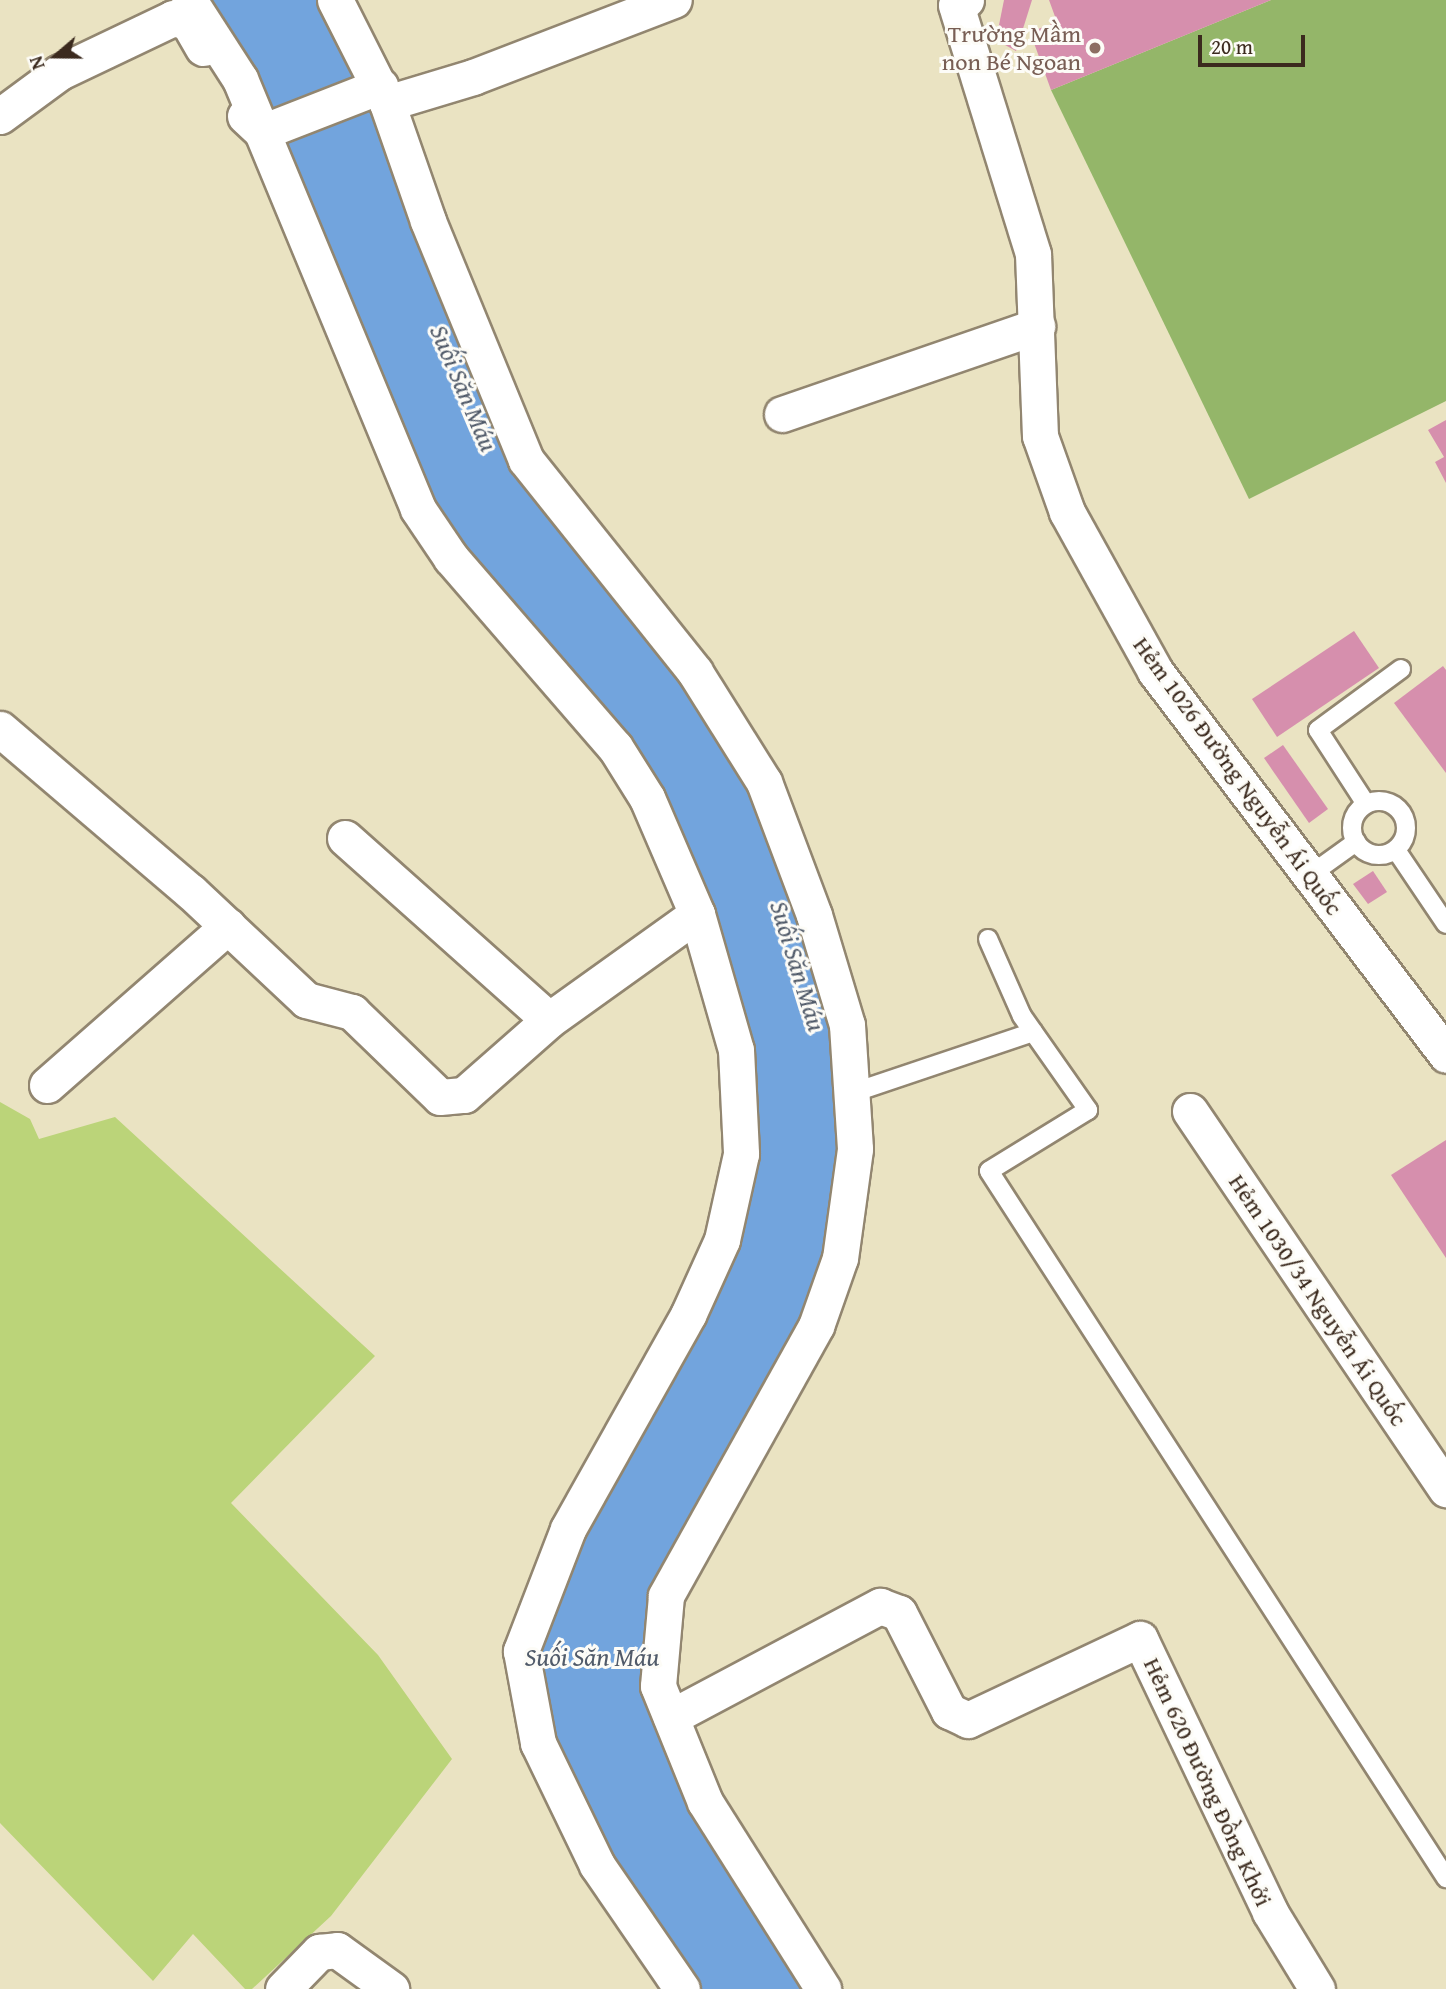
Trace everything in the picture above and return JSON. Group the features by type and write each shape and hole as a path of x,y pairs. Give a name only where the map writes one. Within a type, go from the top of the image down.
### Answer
{"street":[{"path":"189,0 240,79 418,509 451,558 615,747 647,798 697,914 736,1050 741,1153 722,1240 688,1315 568,1529 521,1651 538,1743 597,1865 682,1989"},
{"path":"335,0 384,95 428,221 526,460 695,672 764,782 814,915 847,1025 855,1149 840,1258 817,1326 666,1596 658,1686 705,1802 823,1989"},
{"path":"262,132 384,95 597,15 674,0"},
{"name":"Hẻm 1026 Đường Nguyễn Ái Quốc","path":"959,2 1026,223 1037,288 1040,436 1051,474 1091,562 1155,671 1446,1055"},
{"path":"0,116 60,72 182,18 234,102 262,132"},
{"path":"782,414 1037,326"},
{"path":"0,729 228,926 306,1000 352,1012 440,1097 464,1095 549,1020 697,914"},
{"path":"345,838 549,1020"},
{"path":"47,1085 228,926"},
{"name":"Hẻm 1030/34 Nguyễn Ái Quốc","path":"1190,1111 1446,1489"},
{"name":"Hẻm 620 Đường Đồng Khởi","path":"671,1717 880,1606 899,1613 949,1711 968,1720 1140,1639 1270,1912 1317,1989"},
{"path":"283,1989 319,1952 337,1950 391,1989"}],"lane":[{"path":"1366,804 1318,730 1401,669"},
{"path":"1383,801 1404,816 1406,834 1396,850 1370,854 1356,842 1352,825 1366,804 1383,801"},
{"path":"1310,875 1356,842"},
{"path":"1396,850 1446,924"},
{"path":"988,939 1032,1032 1088,1110 989,1171 1446,1878"},
{"path":"852,1093 1032,1032"}],"green space":[{"path":"1271,0 1446,0 1446,401 1249,499 1051,90"},
{"path":"0,1102 30,1119 39,1139 115,1117 375,1356 231,1503 378,1655 452,1759 331,1916 252,1989 245,1989 193,1934 153,1981 0,1823"}],"water":[{"name":"Suối Săn Máu","path":"205,0 320,0 362,81 490,413 683,677 753,787 835,1029 842,1149 828,1253 645,1685 809,1989 698,1989 610,1861 550,1741 534,1653 579,1535 734,1245 709,910 428,501"}],"building":[{"path":"1004,0 1032,0 1016,51 996,40"},
{"name":"Trường Mầm non Bé Ngoan","path":"1049,0 1271,0 1051,90 1030,32 1057,22"},
{"path":"1446,420 1446,483 1435,462 1444,457 1428,430"},
{"path":"1354,631 1379,668 1277,737 1252,699"},
{"path":"1443,666 1446,670 1446,773 1394,703"},
{"path":"1283,745 1328,809 1309,823 1264,758"},
{"path":"1373,871 1387,892 1368,904 1353,884"},
{"path":"1446,1140 1446,1258 1391,1175"}],"place":[{"name":"Trường Mầm non Bé Ngoan","path":"1095,48"}]}
